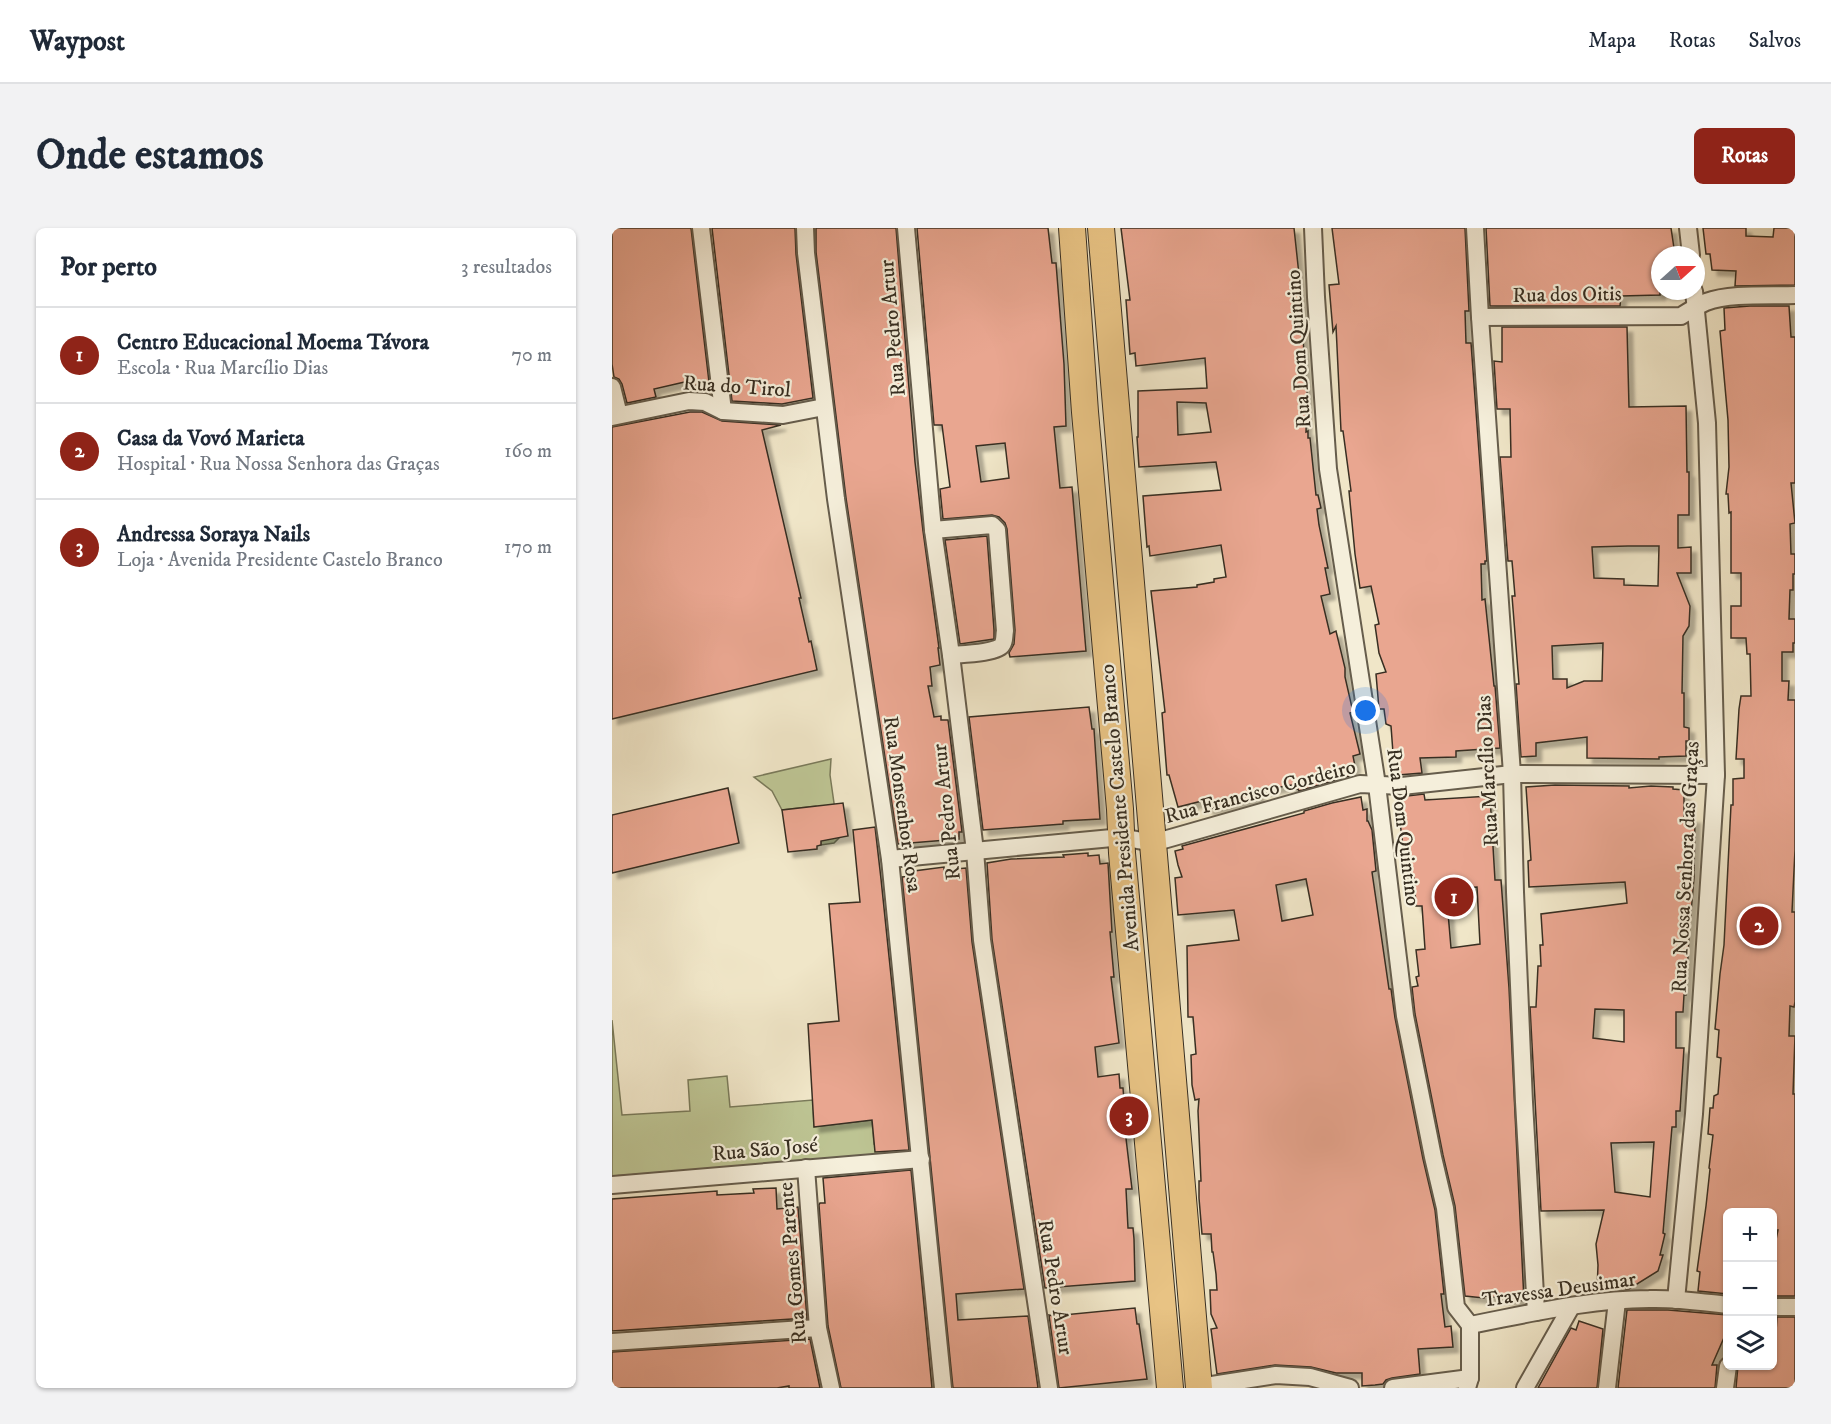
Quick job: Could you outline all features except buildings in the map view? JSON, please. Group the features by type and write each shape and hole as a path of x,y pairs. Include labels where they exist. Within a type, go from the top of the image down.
{"main road":[{"name":"Avenida Presidente Castelo Branco","path":"1072,228 1085,412 1120,809 1120,837 1170,1388"},
{"name":"Avenida Presidente Castelo Branco","path":"1101,228 1199,1387"},
{"path":"1161,1303 1191,1299"}],"street":[{"path":"701,228 723,411"},
{"name":"Rua Monsenhor Rosa","path":"805,228 824,407 890,859 942,1388"},
{"name":"Rua Pedro Artur","path":"906,228 933,531 975,850 982,940 1049,1388"},
{"name":"Rua Dom Quintino","path":"1313,228 1328,469 1377,785 1405,1016 1445,1208 1456,1307 1470,1325"},
{"name":"Rua Marcílio Dias","path":"1475,228 1512,774 1524,1102 1536,1312"},
{"path":"1688,228 1689,246"},
{"name":"Rua dos Oitis","path":"1697,300 1703,303 1736,297 1795,295"},
{"name":"Rua dos Oitis","path":"1480,317 1681,316 1694,300"},
{"name":"Rua Nossa Senhora das Graças","path":"1676,1300 1694,1114 1716,775 1707,423 1695,300"},
{"path":"612,387 616,416"},
{"name":"Rua do Tirol","path":"616,416 688,401 705,402 723,411 783,415 824,407"},
{"path":"1085,412 1116,409"},
{"path":"933,531 992,525 997,530 1004,643 994,650 951,655"},
{"name":"Rua Francisco Cordeiro","path":"890,859 1120,837 1153,843 1360,784 1402,786 1512,774 1716,775"},
{"name":"Rua São José","path":"612,1185 921,1159"},
{"name":"Rua Gomes Parente","path":"806,1168 818,1328 831,1388"},
{"name":"Travessa Deusimar","path":"1470,1325 1536,1312 1617,1301 1646,1299 1723,1305"},
{"path":"1607,1388 1617,1301"},
{"path":"1525,1388 1571,1307"},
{"path":"1777,1307 1795,1307"},
{"path":"1393,1388 1468,1383 1470,1325"},
{"path":"612,1342 818,1328"},
{"path":"1725,1388 1727,1370"},
{"path":"1199,1387 1276,1375 1310,1377 1350,1388"}],"green space":[{"path":"831,759 830,775 839,838 834,843 821,845 816,806 782,810 772,791 754,777"},
{"path":"612,1020 622,1115 690,1111 688,1080 727,1076 730,1107 813,1100 814,1127 872,1120 874,1144 903,1142 903,1154 894,1158 612,1176"}],"place":[{"name":"Centro Educacional Moema Távora","path":"1454,897"},
{"name":"Casa da Vovó Marieta","path":"1759,926"},
{"name":"Andressa Soraya Nails","path":"1129,1116"}]}
